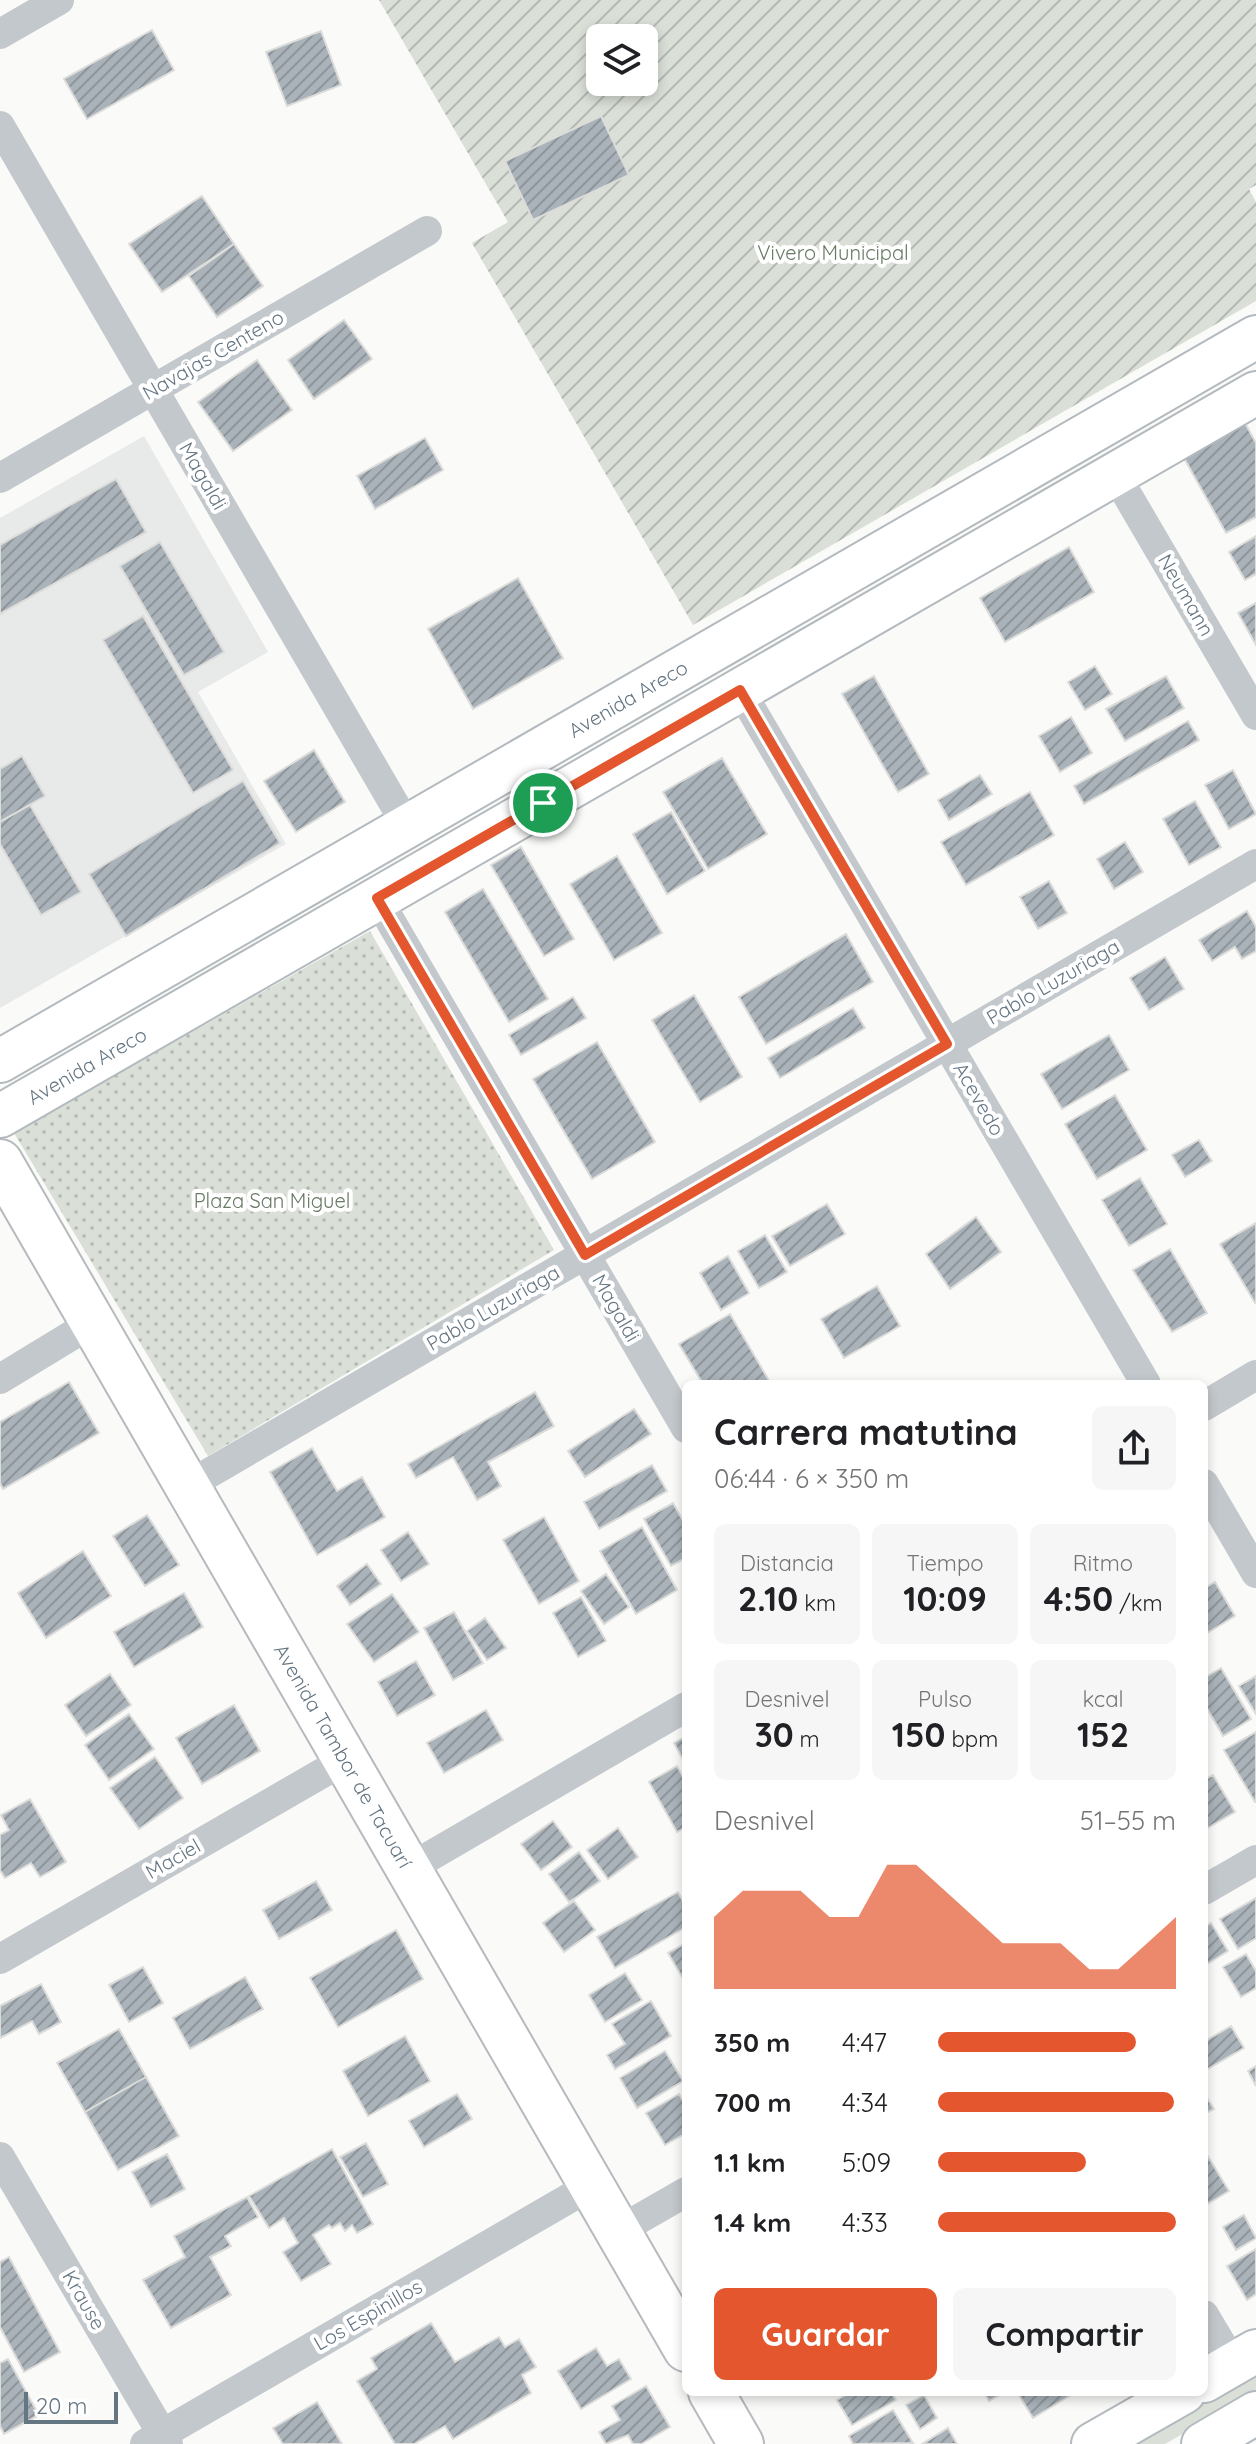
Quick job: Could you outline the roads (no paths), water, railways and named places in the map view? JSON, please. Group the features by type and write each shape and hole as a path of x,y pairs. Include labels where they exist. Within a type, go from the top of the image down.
{"main road":[{"name":"Avenida Areco","path":"0,1061 1256,337"},
{"name":"Avenida Areco","path":"0,1116 1256,393"},
{"name":"Avenida Tambor de Tacuarí","path":"0,1162 682,2342"},
{"path":"713,2396 741,2444"},
{"path":"1093,2444 1177,2396"},
{"path":"1203,2444 1256,2413"}],"street":[{"path":"0,34 59,0"},
{"name":"Magaldi","path":"0,126 407,826"},
{"name":"Navajas Centeno","path":"0,478 427,231"},
{"name":"Neumann","path":"1115,474 1256,715"},
{"name":"Acevedo","path":"740,690 1144,1380"},
{"name":"Pablo Luzuriaga","path":"187,1486 1256,864"},
{"name":"Magaldi","path":"377,898 682,1421"},
{"path":"0,1379 92,1323"},
{"path":"1208,1404 1256,1375"},
{"path":"1208,1491 1256,1573"},
{"path":"408,1869 682,1709"},
{"name":"Maciel","path":"0,1959 345,1760"},
{"path":"1208,1888 1256,1860"},
{"name":"Krause","path":"0,2157 158,2441"},
{"name":"Los Espinillos","path":"158,2441 592,2185"},
{"path":"618,2231 682,2194"},
{"path":"1208,2322 1231,2365"}],"park label":[{"name":"Vivero Municipal","path":"833,253"},
{"name":"Plaza San Miguel","path":"272,1201"}]}
